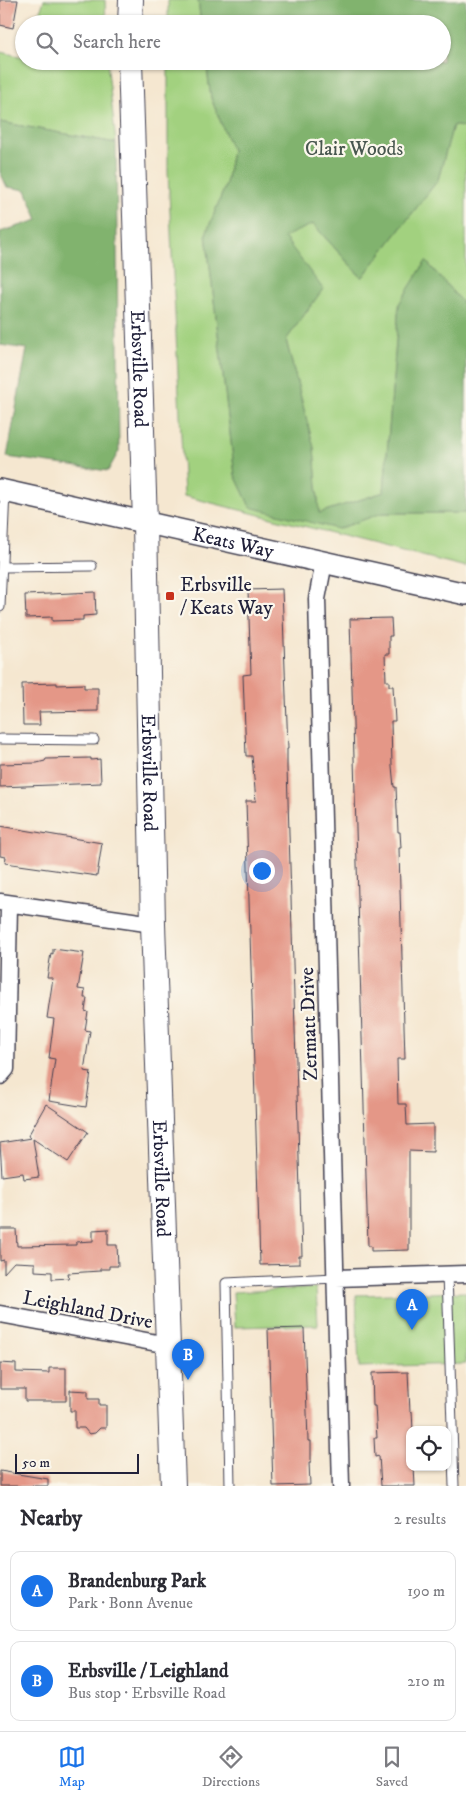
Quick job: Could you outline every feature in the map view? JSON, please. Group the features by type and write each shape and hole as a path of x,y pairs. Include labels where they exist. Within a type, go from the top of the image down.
{"main road":[{"path":"130,15 131,0"},
{"name":"Erbsville Road","path":"130,70 145,523 153,924 173,1486"}],"street":[{"name":"Keats Way","path":"2,491 466,594"},
{"name":"Zermatt Drive","path":"324,562 318,599 341,1486"},
{"path":"0,1076 6,1069 4,903 153,924"},
{"path":"336,1278 466,1274"},
{"name":"Leighland Drive","path":"0,1314 168,1345"}],"lane":[{"path":"0,607 3,567 2,491"},
{"path":"3,567 92,566"},
{"path":"0,739 94,740"},
{"path":"447,1274 454,1486"},
{"path":"230,1486 226,1283 336,1278"}],"green space":[{"path":"44,0 105,0 106,15 39,15"},
{"path":"168,0 198,0 200,15 168,15"},
{"name":"Clair Woods","path":"198,0 466,0 466,128 453,125 438,180 362,278 313,224 284,237 323,289 286,340 314,448 319,513 384,492 399,304 426,261 466,307 466,513 382,513 338,529 250,507 235,475 206,234 226,184 232,150 211,98 207,70 451,70 451,15 200,15"},
{"path":"0,52 15,55 15,70 108,70 116,143 0,122"},
{"path":"168,70 207,70 211,98 232,150 226,184 206,234 235,475 250,506 338,529 381,513 466,513 466,567 184,496 168,172"},
{"path":"0,122 116,143 119,451 108,471 7,457 27,349 0,345 0,232 38,220 26,190 7,187 0,172"},
{"path":"453,125 466,128 466,307 426,262 399,304 384,492 319,513 314,448 286,340 322,289 283,237 313,224 362,278 438,180"},
{"path":"316,1288 318,1325 235,1327 233,1292"},
{"path":"466,1292 466,1364 359,1367 356,1295"}],"building":[{"path":"0,0 18,0 13,28 0,25"},
{"path":"282,589 302,1256 299,1256 299,1264 260,1265 246,801 256,801 252,756 246,756 243,675 251,674 248,590"},
{"path":"95,592 96,615 83,616 83,620 52,621 52,617 26,618 25,595"},
{"path":"391,618 392,636 389,636 389,654 385,654 386,681 389,681 389,686 393,686 395,721 391,721 392,766 394,787 396,787 398,832 400,832 401,848 399,848 405,1059 397,1059 398,1104 406,1104 407,1125 433,1124 433,1152 409,1151 409,1250 371,1251 371,1246 368,1246 350,619"},
{"path":"57,683 57,685 84,684 84,688 98,688 98,711 39,712 40,725 23,725 22,684"},
{"path":"91,758 91,760 100,759 101,783 0,787 0,764 37,763 46,759"},
{"path":"0,826 102,843 97,876 5,863 6,857 0,856"},
{"path":"53,949 84,953 78,989 85,990 84,998 87,998 85,1011 88,1012 85,1030 90,1031 84,1071 91,1072 86,1107 49,1101 55,1059 49,1058 54,1019 47,1018 53,978 47,978"},
{"path":"46,1104 88,1132 68,1162 33,1139 39,1177 24,1179 23,1173 2,1176 0,1143 31,1138 28,1136"},
{"path":"0,1229 16,1229 17,1246 76,1245 76,1242 93,1241 93,1230 108,1229 108,1245 117,1245 118,1266 109,1266 109,1269 100,1269 100,1271 68,1273 69,1278 52,1279 52,1272 35,1271 35,1263 14,1262 4,1273 4,1260 0,1261"},
{"path":"304,1328 308,1441 311,1441 311,1462 309,1462 310,1485 273,1486 268,1329"},
{"path":"0,1363 16,1364 16,1372 49,1373 49,1368 66,1368 66,1401 25,1401 25,1389 0,1389"},
{"path":"408,1372 410,1412 412,1411 413,1426 406,1426 406,1471 414,1471 415,1486 381,1486 379,1456 375,1457 374,1438 377,1438 375,1406 373,1406 372,1373"},
{"path":"70,1390 88,1391 88,1399 99,1399 99,1405 106,1405 106,1428 100,1428 95,1433 89,1434 84,1428 75,1428 75,1411 70,1411"},
{"path":"0,1471 48,1479 48,1486 0,1486"}],"place":[{"name":"Erbsville / Keats Way","path":"170,596"},
{"name":"Brandenburg Park","path":"412,1330"},
{"name":"Erbsville / Leighland","path":"188,1380"}]}
